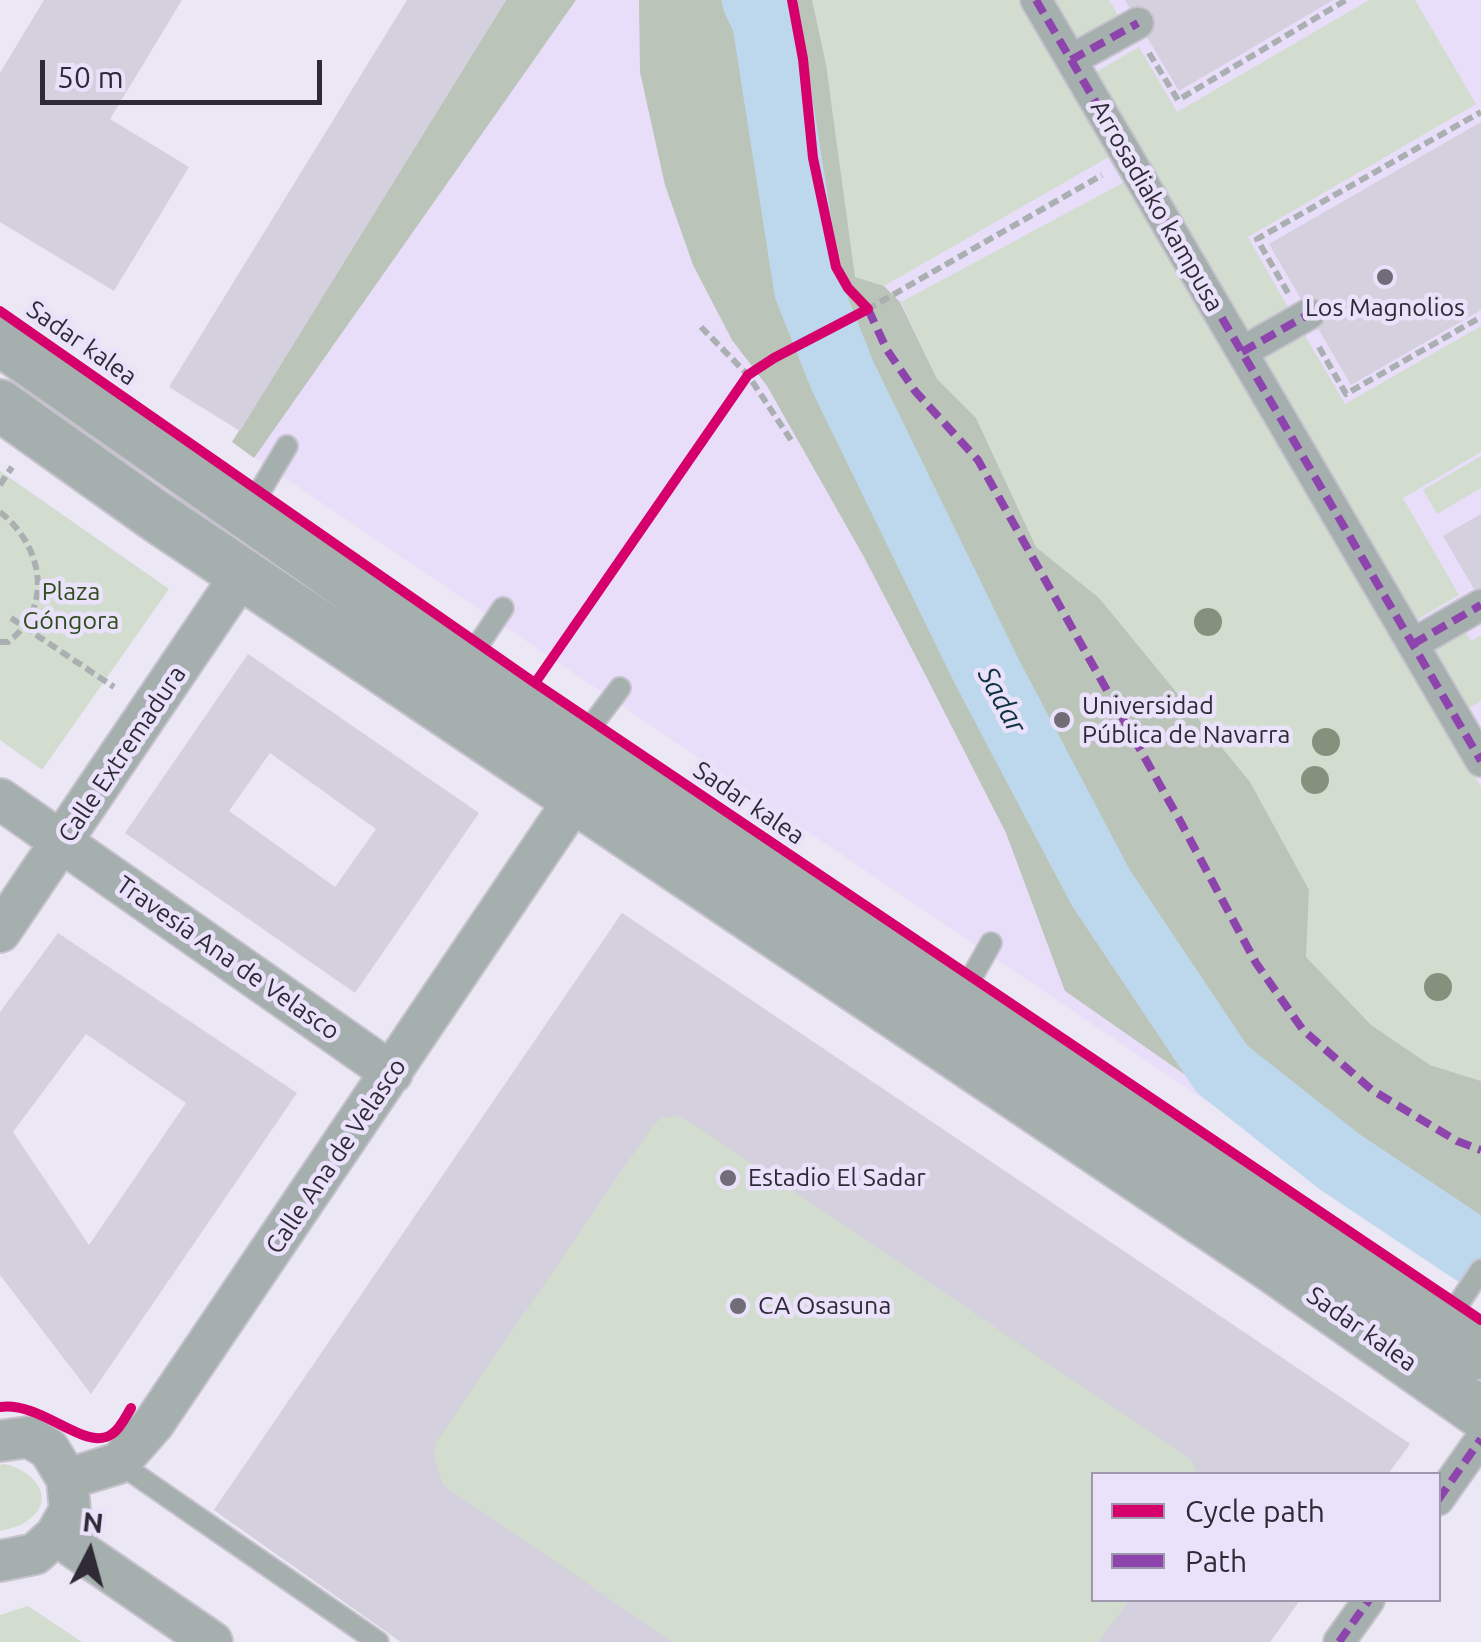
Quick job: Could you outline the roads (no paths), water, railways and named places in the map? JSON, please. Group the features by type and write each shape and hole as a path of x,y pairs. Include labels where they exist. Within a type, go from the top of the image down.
{"street":[{"name":"Arrosadiako kampusa","path":"1036,0 1481,760"},
{"path":"1071,60 1136,24"},
{"path":"1242,352 1306,316"},
{"name":"Sadar kalea","path":"0,340 464,666 1462,1341"},
{"name":"Sadar kalea","path":"0,405 575,800 1273,1267 1481,1413"},
{"name":"Calle Extremadura","path":"0,932 242,574"},
{"path":"1413,644 1481,605"},
{"path":"0,799 62,843"},
{"name":"Calle Ana de Velasco","path":"120,1463 154,1423 575,800"},
{"name":"Travesía Ana de Velasco","path":"62,843 392,1074"},
{"path":"0,1441 30,1438 49,1449 67,1479 70,1510 56,1535 35,1554 0,1561"},
{"path":"1441,1496 1481,1439"},
{"path":"67,1479 120,1463"},
{"path":"56,1535 212,1642"},
{"path":"1339,1642 1368,1602"}],"lane":[{"path":"247,512 287,446"},
{"path":"464,666 503,608"},
{"path":"578,742 620,688"},
{"path":"959,1000 991,942"},
{"path":"1462,1341 1478,1274"},
{"path":"120,1463 378,1642"}],"waterway":[{"name":"Sadar","path":"756,0 766,21 808,289 843,377 987,672 1101,888 1222,1069 1340,1162 1481,1256"}],"place":[{"name":"Los Magnolios","path":"1385,277"},
{"name":"Universidad Pública de Navarra","path":"1062,720"},
{"name":"Estadio El Sadar","path":"728,1178"},
{"name":"CA Osasuna","path":"738,1306"}],"park label":[{"name":"Plaza Góngora","path":"71,606"}]}
